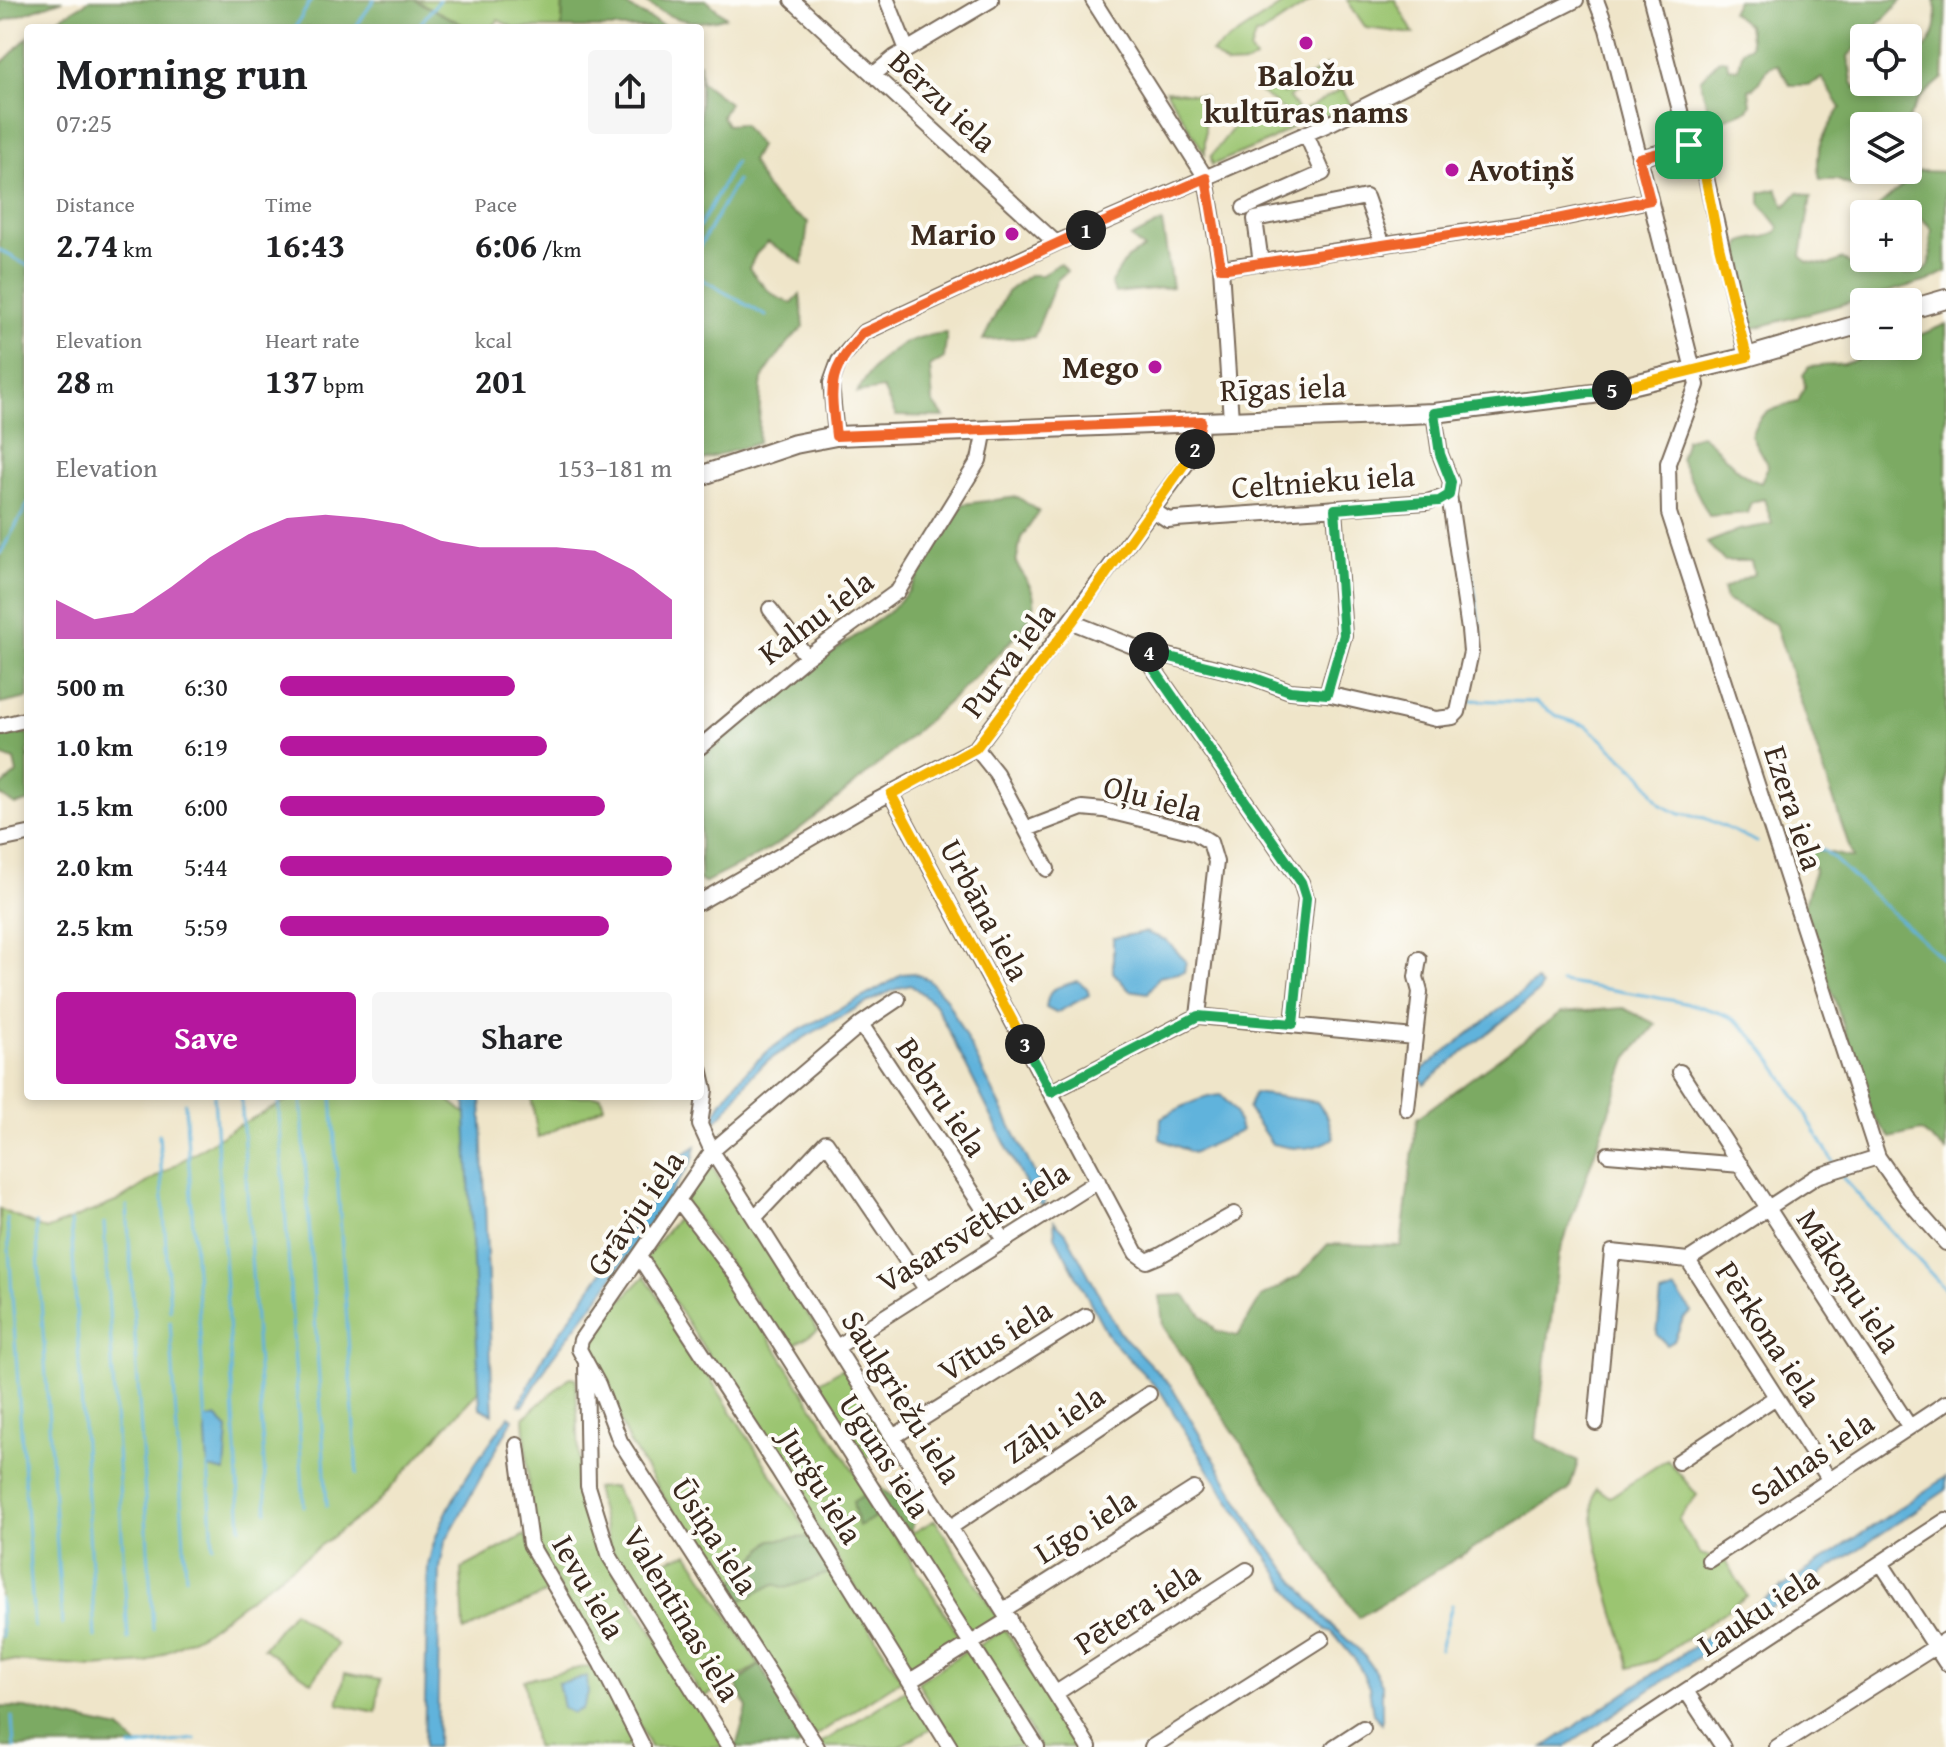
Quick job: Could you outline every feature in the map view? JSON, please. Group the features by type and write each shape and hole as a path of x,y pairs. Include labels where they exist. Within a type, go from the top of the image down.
{"main road":[{"path":"1922,306 1946,299"},
{"name":"Rīgas iela","path":"704,475 795,444 836,436 1434,413 1581,396 1747,357 1850,327"}],"street":[{"name":"Bērzu iela","path":"792,0 1056,243"},
{"path":"887,0 907,50"},
{"path":"873,75 907,50 991,0"},
{"path":"1093,0 1206,178 1221,268 1231,420"},
{"path":"836,436 831,383 839,361 863,333 1056,243 1306,134 1576,0"},
{"name":"Ezera iela","path":"1596,0 1607,29 1697,385 1668,463 1669,513 1878,1157 1908,1200 1946,1243"},
{"path":"1651,0 1689,145 1702,160 1719,246 1747,357"},
{"path":"1244,208 1323,173 1306,134"},
{"path":"1639,158 1689,145"},
{"path":"1261,263 1255,219 1366,197 1383,245"},
{"path":"1221,268 1557,219 1650,200"},
{"path":"1072,622 1140,649 1252,677 1290,691 1327,694 1436,719 1453,717 1463,692 1471,652 1449,495 1451,482 1440,454 1434,413"},
{"name":"Purva iela","path":"704,900 976,748 1072,622 1195,449 1201,421"},
{"name":"Kalnu iela","path":"704,744 807,657 898,591 979,460 985,429"},
{"name":"Celtnieku iela","path":"1153,510 1168,520 1439,501 1449,495"},
{"path":"1327,694 1344,635 1335,509"},
{"path":"770,609 807,657"},
{"path":"1140,649 1301,882 1306,898 1293,1024"},
{"path":"0,726 24,720"},
{"path":"976,748 996,773 1047,869"},
{"name":"Urbāna iela","path":"891,794 1136,1253 1147,1261 1234,1214"},
{"name":"Oļu iela","path":"1027,829 1069,812 1094,808 1194,832 1210,842 1215,852 1198,1016"},
{"path":"0,840 24,835"},
{"path":"1407,1109 1420,992 1416,977 1419,959"},
{"name":"Grāvju iela","path":"579,1349 581,1340 712,1151 861,1024 898,999"},
{"path":"1051,1092 1198,1016 1414,1037"},
{"name":"Bebru iela","path":"861,1024 1004,1240"},
{"name":"Mākoņu iela","path":"1680,1072 1909,1426"},
{"name":"Saulgriežu iela","path":"704,1100 700,1125 712,1151 1008,1614 1089,1747"},
{"path":"755,1217 826,1142 926,1289"},
{"path":"1608,1154 1741,1165"},
{"path":"1596,1423 1612,1252 1688,1260 1817,1176 1878,1157"},
{"name":"Vasarsvētku iela","path":"837,1347 1098,1181"},
{"name":"Uguns iela","path":"679,1201 736,1275 1037,1747"},
{"name":"Jurģu iela","path":"640,1258 950,1747"},
{"name":"Pērkona iela","path":"1688,1260 1829,1479"},
{"name":"Vītus iela","path":"893,1437 1086,1316"},
{"name":"Ūsiņa iela","path":"579,1349 620,1441 817,1747"},
{"name":"Valentīnas iela","path":"586,1363 588,1486 610,1557 729,1747"},
{"name":"Zāļu iela","path":"951,1527 1149,1394"},
{"path":"1678,1462 1776,1397"},
{"name":"Salnas iela","path":"1709,1560 1946,1403"},
{"name":"Ievu iela","path":"517,1445 530,1544 601,1664 643,1747"},
{"name":"Līgo iela","path":"910,1681 971,1644 1008,1614 1194,1489"},
{"name":"Lauku iela","path":"1600,1747 1946,1520"},
{"path":"1881,1563 1941,1643 1946,1663"},
{"name":"Pētera iela","path":"1056,1693 1247,1570"},
{"path":"1152,1747 1322,1639"},
{"path":"1777,1747 1941,1643"},
{"path":"1686,1691 1723,1747"},
{"path":"1334,1747 1363,1728"}],"green space":[{"path":"0,0 63,0 0,22"},
{"path":"90,0 415,0 461,24 50,24"},
{"path":"415,0 563,0 562,24 506,24 498,20 495,24 461,24"},
{"path":"563,0 616,0 660,24 562,24"},
{"path":"642,0 706,0 726,17 703,22 682,20"},
{"path":"1289,0 1313,0 1255,35 1250,51 1255,59 1247,64 1227,65 1211,52"},
{"path":"1347,0 1395,0 1414,34 1366,28"},
{"path":"1737,0 1902,0 1879,24 1850,24 1850,96 1922,96 1922,51 1935,29 1935,0 1946,0 1943,78 1919,99 1912,112 1850,112 1852,184 1849,185 1837,180 1820,180 1819,151 1841,108 1822,78 1809,85 1790,85 1778,65 1772,66 1749,90 1751,104 1748,110 1720,120 1708,110 1700,80 1719,60 1727,60 1728,68 1738,69 1743,50 1751,46 1748,25 1731,12"},
{"path":"24,41 24,699 0,704 0,65"},
{"path":"1327,65 1330,71 1289,97 1299,113 1342,89 1351,104 1326,116 1299,122 1259,91 1271,83 1284,94"},
{"path":"704,84 729,103 722,116 727,125 742,124 759,146 751,161 768,190 788,210 808,222 803,264 768,242 756,254 749,268 762,285 779,298 792,303 800,294 804,327 781,352 762,380 758,443 704,460"},
{"path":"1166,90 1205,96 1205,154"},
{"path":"1245,113 1287,118 1296,124 1269,141 1212,165 1211,156"},
{"path":"1922,171 1946,172 1946,272 1902,288 1850,288 1850,302 1747,330 1731,261 1739,254 1741,243 1777,232 1779,227 1760,203 1760,193 1777,189 1785,207 1798,192 1811,197 1801,256 1807,262 1829,265 1842,259 1850,264 1850,272 1922,272 1929,266 1932,230 1922,220 1922,200 1886,200 1904,184 1922,184"},
{"path":"1162,222 1172,287 1115,293 1111,283 1127,258 1144,249 1131,238"},
{"path":"1060,263 1067,271 1057,280 1034,337 983,340 1007,292 1029,275 1042,275"},
{"path":"1946,324 1946,1151 1921,1131 1890,1138 1873,1116 1804,907 1815,869 1796,845 1853,858 1775,624 1726,600 1723,589 1754,574 1751,561 1724,561 1707,543 1739,530 1772,524 1764,499 1751,502 1747,513 1709,516 1680,459 1686,439 1701,435 1744,475 1761,483 1768,466 1751,436 1754,427 1768,412 1798,402 1805,386 1803,375 1809,367 1855,360 1922,360 1922,334"},
{"path":"947,333 944,358 930,367 933,402 944,417 896,416 883,389 857,393 874,368 893,350 917,338"},
{"path":"1018,497 1039,512 1021,538 1016,563 1034,602 1034,608 1023,626 923,725 811,820 759,855 704,883 704,755 786,686 890,611 909,591 963,504"},
{"path":"24,734 24,803 15,805 0,795 0,788 17,773 14,760 0,755 0,737"},
{"path":"1623,1008 1656,1024 1628,1057 1559,1255 1536,1439 1578,1462 1569,1490 1358,1618 1163,1326 1160,1296 1184,1295 1216,1331 1238,1336 1261,1297 1299,1276 1328,1244 1401,1246 1417,1118 1561,1013"},
{"path":"288,1100 449,1100 466,1114 480,1389 376,1504 203,1633 146,1663 94,1667 0,1660 0,1209 46,1230 118,1201 235,1127"},
{"path":"532,1100 602,1100 604,1106 538,1138"},
{"path":"711,1165 818,1330 789,1348 684,1200"},
{"path":"683,1211 718,1258 963,1642 910,1673 646,1257"},
{"path":"645,1276 902,1679 815,1736 629,1442 586,1343"},
{"path":"843,1368 890,1444 859,1462 813,1386"},
{"path":"570,1377 576,1378 580,1486 600,1548 724,1747 650,1747 625,1696 577,1621 532,1539 524,1417"},
{"path":"1667,1459 1697,1495 1678,1519 1700,1554 1726,1561 1747,1596 1656,1660 1630,1668 1598,1550 1593,1504 1596,1488 1610,1497"},
{"path":"878,1486 916,1515 911,1532 885,1513 858,1526 853,1502"},
{"path":"614,1487 659,1563 688,1553 759,1665 703,1698 609,1545 595,1488"},
{"path":"935,1520 1000,1621 972,1637 907,1536"},
{"path":"525,1535 551,1591 464,1631 461,1569"},
{"path":"809,1537 832,1572 786,1588 774,1584 741,1601 728,1588 771,1540"},
{"path":"293,1611 337,1645 312,1682 263,1648"},
{"path":"1005,1629 1078,1747 1040,1747 979,1645"},
{"path":"970,1648 1029,1747 954,1747 918,1682"},
{"path":"760,1665 807,1741 797,1747 736,1747 747,1708 736,1683"},
{"path":"588,1666 608,1684 634,1747 535,1747 524,1680"},
{"path":"345,1673 380,1680 376,1712 338,1704"},
{"path":"907,1689 931,1728 898,1747 821,1747 820,1744"},
{"path":"0,1707 25,1708 120,1729 138,1746 0,1747"}],"water":[{"path":"1145,932 1166,940 1186,961 1184,972 1159,977 1148,993 1129,990 1113,972 1113,938"},
{"path":"913,973 928,979 946,998 1043,1190 1045,1207 1032,1197 935,1004 911,985 857,1008 768,1061 751,1076 726,1111 713,1123 717,1110 730,1091 767,1052 810,1024 902,974"},
{"path":"1078,981 1087,988 1089,995 1056,1013 1046,1008 1052,991"},
{"path":"1536,981 1541,986 1539,992 1424,1084 1417,1074"},
{"path":"1254,1093 1317,1102 1328,1118 1334,1138 1304,1148 1272,1144 1248,1109"},
{"path":"1221,1095 1235,1112 1241,1131 1193,1153 1160,1139 1161,1118 1198,1100"},
{"path":"465,1100 481,1100 493,1414 480,1408"},
{"path":"696,1146 693,1160 607,1286 551,1359 523,1406 519,1405 544,1355 684,1154"},
{"path":"1054,1221 1066,1233 1120,1333 1171,1386 1259,1535 1328,1622 1366,1657 1382,1684 1382,1723 1373,1714 1369,1687 1357,1662 1332,1632 1326,1630 1297,1601 1210,1472 1161,1392 1110,1339 1055,1236"},
{"path":"1675,1290 1692,1312 1683,1319 1674,1341 1667,1345 1657,1335 1661,1295"},
{"path":"509,1416 513,1419 445,1542 440,1568 437,1747 424,1747 428,1566 433,1546 449,1506"},
{"path":"216,1417 228,1429 225,1472 208,1468 205,1420"},
{"path":"1946,1477 1946,1490 1565,1747 1544,1747"},
{"path":"587,1677 588,1693 582,1709 572,1713 563,1708 558,1683"}],"waterway":[{"path":"297,24 311,0"},
{"path":"358,24 374,0"},
{"path":"420,24 439,0"},
{"path":"704,219 735,162"},
{"path":"704,239 737,180"},
{"path":"0,250 24,264"},
{"path":"704,280 766,316"},
{"path":"0,554 24,511"},
{"path":"1465,529 1482,640 1467,700 1535,702 1559,717 1587,726 1642,775 1661,805 1680,814 1705,818 1757,842"},
{"path":"1788,840 1824,850 1946,962"},
{"path":"1561,982 1679,1002 1723,1014 1736,1021 1777,1068 1834,1163"},
{"path":"214,1100 241,1528"},
{"path":"241,1100 267,1512"},
{"path":"278,1100 304,1507"},
{"path":"301,1100 327,1506"},
{"path":"332,1100 357,1474"},
{"path":"185,1103 206,1426"},
{"path":"159,1134 170,1310"},
{"path":"1842,1177 1946,1290"},
{"path":"127,1206 153,1629"},
{"path":"7,1218 34,1627"},
{"path":"71,1221 95,1637"},
{"path":"36,1223 62,1624"},
{"path":"104,1223 128,1639"},
{"path":"170,1321 186,1577"},
{"path":"208,1466 213,1546"},
{"path":"0,1599 2,1637"},
{"path":"1440,1649 1452,1605"},
{"path":"12,1717 14,1747"},
{"path":"131,1747 195,1739"}],"place":[{"name":"Baložu kultūras nams","path":"1306,43"},
{"name":"Avotiņš","path":"1452,170"},
{"name":"Mario","path":"1012,234"},
{"name":"Mego","path":"1155,367"}],"route":[{"path":"1689,145 1702,160 1716,218 1719,246 1747,357 1593,394 1434,413 1440,454 1451,482 1451,490 1445,499 1335,509 1344,635 1335,677 1327,694 1290,691 1252,677 1182,662 1140,649 1301,882 1306,898 1293,1024 1198,1016 1051,1092 891,794 956,762 976,748 989,733 1187,463 1200,436 1201,421 836,436 831,383 839,361 863,333 1039,254 1056,243 1206,178 1221,268 1227,268 1557,219 1650,200 1639,158 1689,145"}]}
